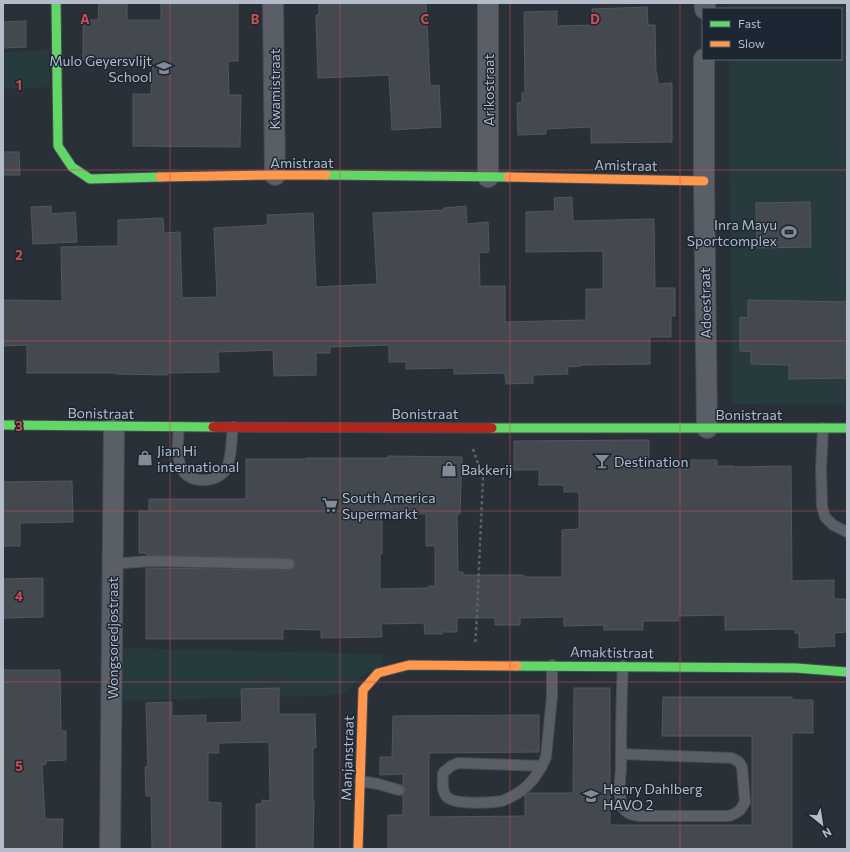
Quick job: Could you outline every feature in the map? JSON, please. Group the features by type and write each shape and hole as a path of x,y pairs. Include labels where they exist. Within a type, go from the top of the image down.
{"street":[{"name":"Amistraat","path":"56,3 58,146 72,166 90,179 275,175 704,181"},
{"name":"Kwamistraat","path":"274,3 275,175"},
{"name":"Arikostraat","path":"488,3 488,177"},
{"name":"Adoestraat","path":"704,60 707,428"},
{"name":"Bonistraat","path":"3,425 114,427 847,428"},
{"name":"Wongsoredjostraat","path":"110,849 114,427"},
{"name":"Amaktistraat","path":"378,673 409,665 796,668 847,672"},
{"name":"Manjanstraat","path":"358,849 363,690 378,673"}],"lane":[{"path":"179,427 178,460 183,473 189,477 208,480 221,475 227,468 230,459 233,427"},
{"path":"822,428 822,506 825,517 834,525 847,532"},
{"path":"112,564 150,561 289,564"},
{"path":"542,766 458,764 451,766 443,773 442,786 448,797 455,801 483,803 503,800 519,792 528,784 542,766 546,757 552,696 552,666"},
{"path":"621,754 732,758 739,762 742,767 745,802 736,814 729,816 639,816 628,813 623,808 620,799 621,698 623,666"},
{"path":"360,781 399,790"}],"path":[{"path":"466,428 483,478 476,634 471,665"}],"green space":[{"name":"Inra Mayu Sportcomplex","path":"729,3 847,3 847,405 732,404 729,60 842,60 842,8 729,8"},
{"path":"49,50 50,87 3,89 3,52"},
{"path":"123,648 383,654 383,669 366,673 341,695 123,701"}],"building":[{"path":"99,3 127,3 127,20 161,20 161,3 238,3 238,61 228,61 229,95 241,95 240,147 133,146 133,94 151,94 153,60 83,60 83,20 98,20"},
{"path":"319,3 426,3 430,86 439,85 441,127 392,130 389,75 318,78 316,15 319,15"},
{"path":"647,7 648,25 655,25 656,73 658,84 672,83 672,142 591,143 591,127 546,129 546,134 518,135 517,103 522,102 522,93 525,93 524,12 557,11 557,26 593,25 592,9"},
{"path":"26,21 26,47 3,48 3,22"},
{"path":"3,152 19,152 20,175 3,175"},
{"path":"572,197 573,221 654,219 655,288 675,288 675,316 671,316 671,337 650,337 650,364 581,365 567,367 568,374 533,375 533,383 506,384 505,373 454,374 454,368 406,369 406,362 389,362 389,345 330,347 330,353 316,353 316,375 274,376 273,350 218,352 219,372 167,373 167,375 117,373 27,373 27,345 3,346 3,300 62,301 61,247 118,246 118,220 163,218 164,233 180,232 182,298 217,297 214,228 268,225 267,215 313,213 316,287 377,284 373,213 444,210 444,208 466,206 467,224 488,222 489,252 479,253 480,286 505,286 505,322 586,320 586,289 603,289 603,251 526,252 526,212 555,211 554,198"},
{"path":"810,202 811,247 757,248 756,203"},
{"path":"51,206 51,214 75,212 77,242 33,244 31,207"},
{"path":"748,300 847,302 847,378 789,379 789,365 751,364 751,352 740,351 740,317 748,318"},
{"path":"649,440 649,469 691,469 691,460 717,460 717,466 791,466 792,581 834,580 834,599 847,599 847,632 834,633 835,646 799,648 799,633 795,633 795,629 725,630 725,615 678,616 678,621 643,621 643,630 604,630 604,625 564,626 564,617 520,618 520,625 495,625 495,618 457,618 457,632 442,632 443,634 425,634 424,623 381,624 382,637 321,638 321,630 283,629 283,639 146,639 146,568 289,570 295,567 294,561 289,558 146,555 146,553 139,553 139,511 149,511 149,499 246,499 246,459 388,458 388,456 462,457 460,514 457,514 458,572 463,572 463,575 524,575 524,577 562,577 562,530 579,529 579,492 564,492 564,485 539,485 539,470 514,470 514,441","holes":["382,513 426,514 426,546 435,546 435,586 429,586 429,588 380,589"]},
{"path":"72,481 73,522 20,523 20,546 3,546 3,482"},
{"path":"43,578 43,617 3,618 3,579"},
{"path":"3,670 60,670 61,731 66,731 66,760 45,761 46,764 42,765 45,819 63,819 62,849 3,849"},
{"path":"279,688 279,714 315,714 316,748 313,748 313,849 256,849 256,804 262,804 262,800 270,801 269,742 218,743 219,753 208,753 208,802 221,803 221,849 152,849 151,796 146,796 145,767 148,767 146,703 172,702 172,716 206,715 206,723 242,722 241,689"},
{"path":"574,688 610,688 610,825 752,825 752,736 662,736 663,697 792,697 792,700 813,700 813,733 792,733 792,849 388,849 388,815 403,815 403,795 405,791 403,785 403,774 380,775 380,757 392,757 393,716 539,715 539,752 429,753 429,817 525,816 525,796 529,793 573,793"}],"traffic: fast":[{"path":"56,3 58,146 72,167 90,179 160,177"},
{"path":"326,175 508,177"},
{"path":"3,425 213,427"},
{"path":"492,428 847,428"},
{"path":"517,666 796,668 847,672"}],"traffic: slow":[{"path":"160,177 326,175"},
{"path":"508,177 704,181"},
{"path":"358,849 363,690 378,673 409,665 517,666"}],"traffic: jam":[{"path":"213,427 492,428"}],"place":[{"name":"Mulo Geyersvlijt School","path":"164,68"},
{"name":"Inra Mayu Sportcomplex","path":"789,232"},
{"name":"Jian Hi international","path":"145,458"},
{"name":"Destination","path":"602,461"},
{"name":"Bakkerij","path":"449,469"},
{"name":"South America Supermarkt","path":"330,505"},
{"name":"Henry Dahlberg HAVO 2","path":"591,796"}]}
